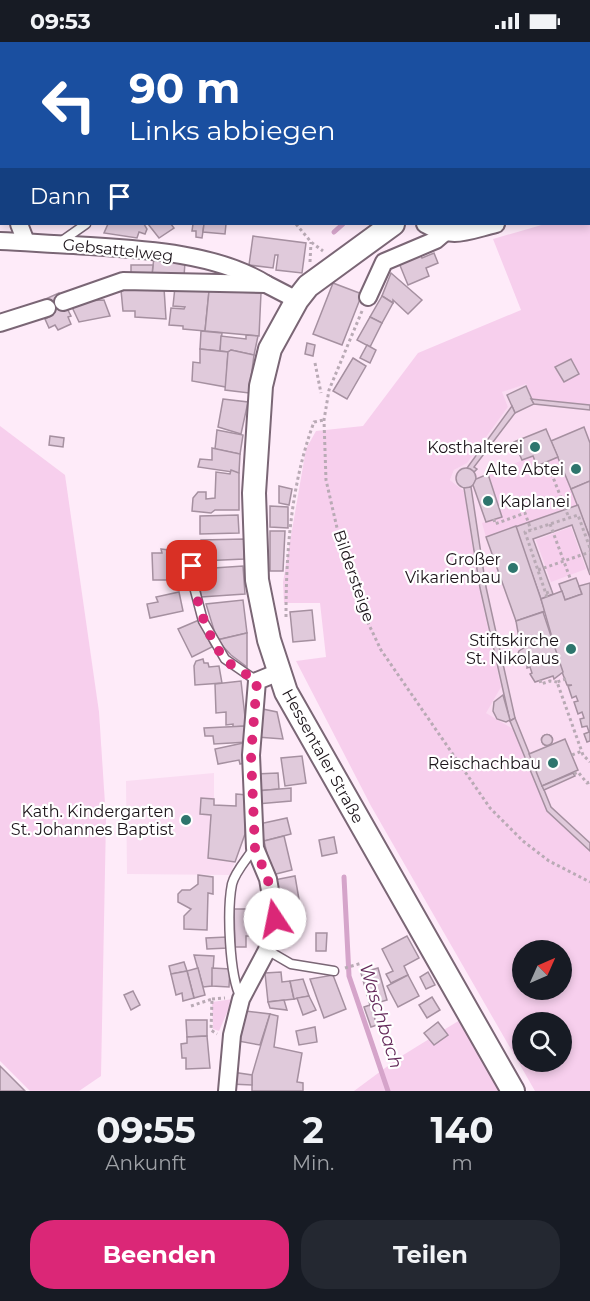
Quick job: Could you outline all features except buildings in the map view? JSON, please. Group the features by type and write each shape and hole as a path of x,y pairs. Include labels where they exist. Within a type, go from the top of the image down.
{"main road":[{"name":"Hessentaler Straße","path":"392,225 308,286 297,300 270,349 261,386 254,493 257,580 269,640 286,692 340,791 513,1091"}],"street":[{"path":"427,225 443,234 453,234 492,225"},
{"name":"Gebsattelweg","path":"0,242 22,231 57,244 137,249 211,262 248,273 297,300"},
{"path":"368,297 384,262 436,240 443,234"},
{"path":"0,323 123,281 266,284"},
{"path":"227,1091 231,1035 241,999 267,950 275,919 268,880 255,848 251,755 257,681 279,672"}],"lane":[{"path":"57,244 85,225"},
{"path":"191,553 192,579 203,621 225,659 257,681"},
{"path":"241,999 237,992 231,941 229,919 231,891 232,881 255,848"},
{"path":"267,950 291,964 334,971"}],"path":[{"path":"297,225 310,242 323,251 345,259"},
{"name":"Bildersteige","path":"368,297 329,390 324,420 326,480 343,554 361,608 381,650 490,807 523,841 549,861 590,882"},
{"path":"315,363 321,393"},
{"path":"286,628 285,575 289,531 304,450 314,422 324,420"},
{"path":"547,462 569,518"},
{"path":"494,519 495,524 525,513 531,530"},
{"path":"538,570 583,555 590,550 584,526 578,514 525,532 538,570 547,595 552,591"},
{"path":"550,524 570,578"},
{"path":"540,680 541,684 566,679"},
{"path":"557,682 582,751 590,762"},
{"path":"572,755 582,751"},
{"path":"574,774 578,772 587,783 590,782"},
{"path":"334,971 362,963"},
{"path":"191,1006 212,999 211,1030 219,1034"}],"shaded area":[{"path":"542,225 590,225 590,405 531,399 526,384 502,392 508,407 467,463 454,470 450,480 464,491 479,588 501,687 486,713 513,729 547,811 590,851 590,1091 535,1091 524,1072 572,1072 572,1012 512,1012 512,1051 371,806 296,661 326,657 320,603 284,603 283,582 306,449 316,431 363,426 418,353 521,310 493,239"},
{"path":"526,383 532,399 590,405 590,851 547,811 486,713 479,588 464,491 450,480 454,470 467,462 508,407 501,392"},
{"path":"0,426 65,475 99,712 106,819 101,1076 79,1091 30,1091 0,1061"},
{"path":"533,456 538,466 558,457 578,505 486,537 482,523 502,516 488,474"},
{"path":"571,527 586,569 551,582 536,540"},
{"name":"Kath. Kindergarten St. Johannes Baptist","path":"214,773 214,805 236,806 236,794 247,795 245,834 230,875 127,874 126,781"},
{"path":"233,999 219,1031 213,1029 212,1002"},
{"path":"460,1020 504,1091 354,1091 400,1057"}],"waterway":[{"name":"Waschbach","path":"334,232 342,225"},
{"name":"Waschbach","path":"344,877 349,976 388,1091"}],"place":[{"name":"Kosthalterei","path":"535,447"},
{"name":"Alte Abtei","path":"576,469"},
{"name":"Kaplanei","path":"488,501"},
{"name":"Großer Vikarienbau","path":"513,568"},
{"name":"Stiftskirche St. Nikolaus","path":"571,649"},
{"name":"Reischachbau","path":"553,763"},
{"name":"Kath. Kindergarten St. Johannes Baptist","path":"186,820"}],"route":[{"path":"192,566 192,579 203,621 225,659 257,681 251,755 255,848 268,880 275,919"}]}
